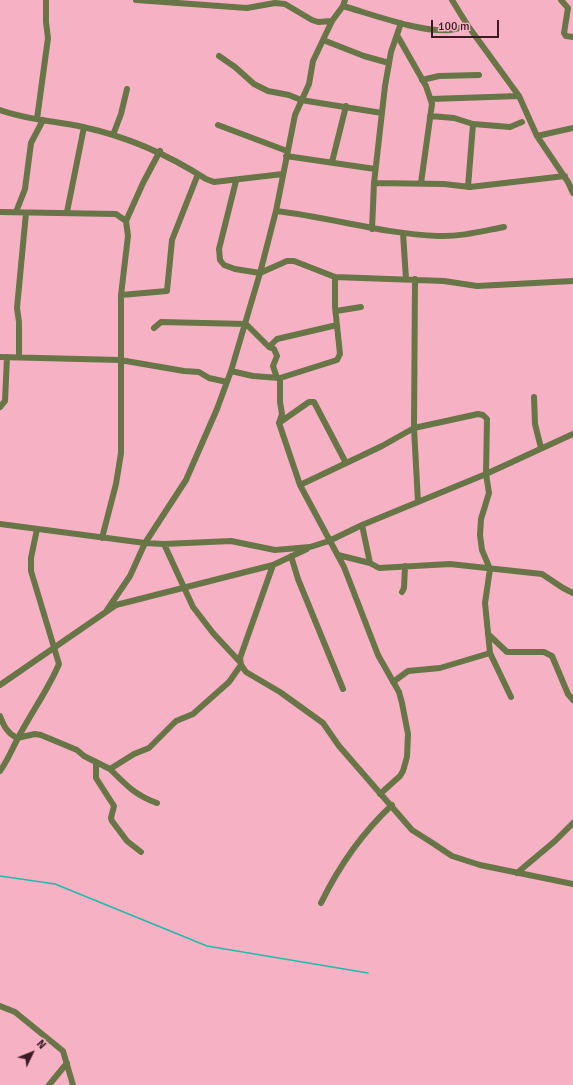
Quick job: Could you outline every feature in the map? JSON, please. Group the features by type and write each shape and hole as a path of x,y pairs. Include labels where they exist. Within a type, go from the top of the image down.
{"street":[{"path":"16,212 25,189 31,143 40,119 48,38 46,0"},
{"path":"136,0 247,8 275,2 285,4 318,22 332,21"},
{"path":"452,0 468,26 519,96 537,136 569,179 573,194"},
{"path":"563,1 568,8 564,33 573,37"},
{"path":"107,610 130,576 145,543 186,480 227,382 246,324 276,211 286,153 295,115 309,84 313,61 332,21 344,3 401,23 442,30 468,26"},
{"path":"372,229 374,170 389,62 401,23"},
{"path":"397,35 431,99 421,183"},
{"path":"323,40 364,56 389,62"},
{"path":"219,56 235,67 254,84 268,92 289,95 301,100 346,106 382,113"},
{"path":"422,80 439,76 479,76"},
{"path":"113,135 121,114 126,89"},
{"path":"431,99 519,96"},
{"path":"332,162 346,106"},
{"path":"0,110 14,115 84,127 113,135 160,151 214,182 236,181 283,174"},
{"path":"430,116 454,118 472,124 510,128 522,122"},
{"path":"468,187 472,124"},
{"path":"218,125 286,153 374,170"},
{"path":"67,212 84,127"},
{"path":"537,136 573,128"},
{"path":"102,538 116,484 121,453 120,295 128,236 126,221 142,183 160,151"},
{"path":"120,295 162,293 167,291 172,240 198,174"},
{"path":"374,183 421,183 468,187 569,179"},
{"path":"236,181 219,249 220,260 224,265 235,269 260,273 287,261 294,261 335,277 444,281 477,286 573,281"},
{"path":"276,211 302,214 372,229 440,236 504,227"},
{"path":"0,212 116,214 126,221"},
{"path":"19,357 19,322 17,308 26,213"},
{"path":"403,233 406,279"},
{"path":"231,371 253,376 278,378 337,360 340,354 336,311 335,277"},
{"path":"416,280 414,428 418,502"},
{"path":"336,311 361,307"},
{"path":"154,328 161,322 246,324 269,347 274,349 277,356 274,366 278,378 282,414 279,424 300,485 338,556 352,586 378,655 400,697 408,734 407,757 400,776 380,794"},
{"path":"269,347 277,339 337,325"},
{"path":"0,357 120,360 184,371 199,372 209,378 227,382"},
{"path":"0,407 5,401 7,357"},
{"path":"534,397 535,424 541,448"},
{"path":"279,424 309,402 314,402 346,463"},
{"path":"300,485 414,428 478,414 483,415 487,419 486,474 489,493 481,519 480,535 482,550 490,569 485,603 490,653 511,697"},
{"path":"0,685 116,605 185,586 273,565 310,547 329,541 362,525 486,474 573,434"},
{"path":"0,524 145,543 164,544 231,541 275,550 310,547"},
{"path":"362,525 370,563"},
{"path":"0,771 9,758 17,738 44,696 60,664 31,571 30,558 36,529"},
{"path":"164,544 197,612 213,633 251,676 280,692 323,723 339,746 380,794 392,805 412,830 452,856 517,873 573,884"},
{"path":"291,556 298,579 343,689"},
{"path":"338,556 370,563 379,568 450,564 542,574 563,588 573,592"},
{"path":"110,769 134,754 149,748 176,721 193,714 229,682 241,664 273,565"},
{"path":"402,592 404,588 405,566"},
{"path":"488,634 507,652 544,652 552,656 568,694 573,700"},
{"path":"393,682 408,671 440,668 490,653"},
{"path":"0,716 3,726 10,734 17,738 35,734 41,735 76,750 96,763 110,769 130,790 143,798 157,803"},
{"path":"96,763 96,778 114,806 111,818 112,821 127,841 140,852"},
{"path":"321,903 333,877 371,825 392,805"},
{"path":"517,873 555,841 573,823"},
{"path":"0,1006 15,1012 41,1034 60,1047 74,1085"},
{"path":"48,1085 67,1063"}],"waterway":[{"path":"0,876 55,884 207,946 368,973"}]}
